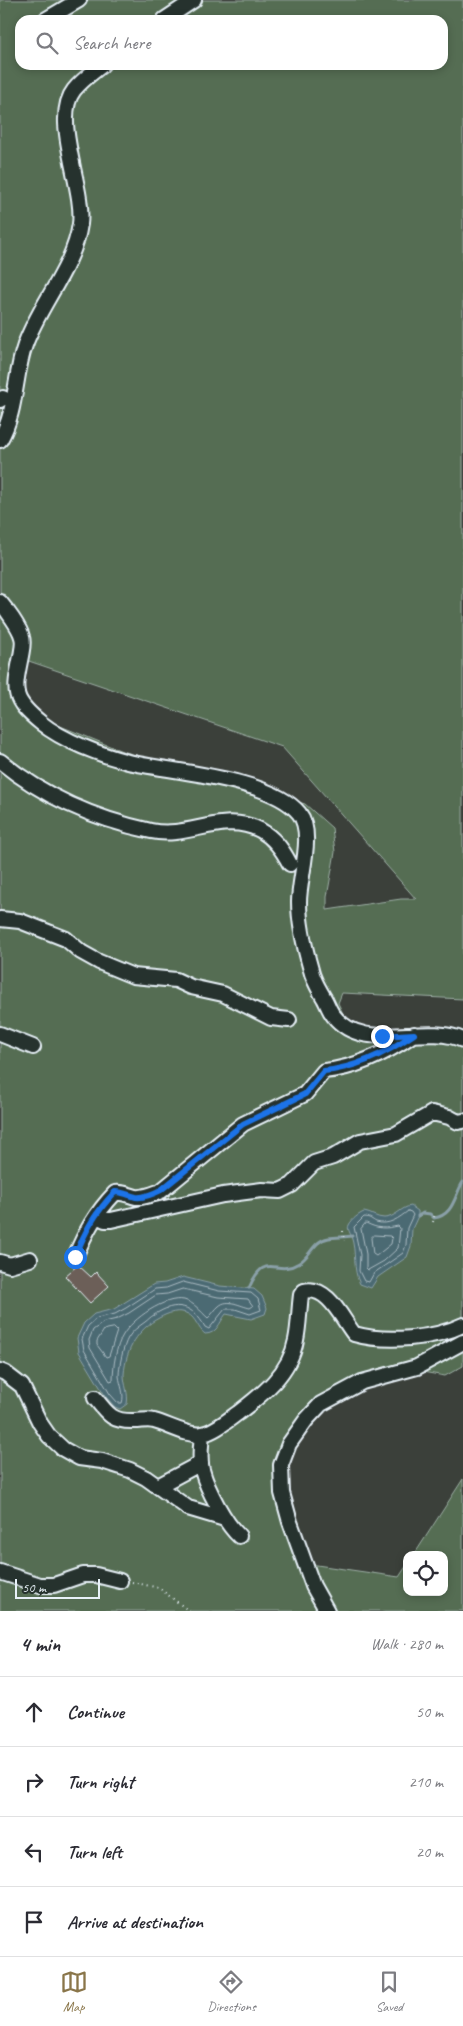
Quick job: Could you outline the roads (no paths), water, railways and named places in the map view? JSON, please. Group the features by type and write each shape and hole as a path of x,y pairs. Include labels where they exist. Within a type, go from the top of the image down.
{"street":[{"path":"54,15 79,0"},
{"path":"172,15 194,0"},
{"path":"0,440 10,416 24,347 34,322 61,277 80,224 80,200 66,127 67,105 72,91 95,70"},
{"path":"0,602 22,637 15,688 25,707 42,724 98,753 129,762 252,786 278,798 298,812 304,824 306,839 300,879 299,904 304,940 312,974 332,1015 344,1026 365,1035 445,1034 463,1040"},
{"path":"0,761 25,781 58,800 94,816 152,832 179,831 230,822 248,824 276,842 290,864"},
{"path":"0,919 20,921 66,940 99,962 133,976 176,980 191,987 223,994 271,1018 289,1020"},
{"path":"0,1034 33,1047"},
{"path":"75,1257 86,1229 97,1216 102,1206 115,1192 125,1192 137,1197 150,1195 161,1190 243,1124 305,1094 324,1071 338,1070 393,1049 414,1034"},
{"path":"97,1216 105,1220 111,1220 223,1195 262,1190 280,1191 292,1185 314,1162 333,1157 360,1141 396,1134 432,1114 449,1116 458,1122 463,1120"},
{"path":"0,1262 10,1265 30,1259"},
{"path":"96,1398 110,1417 119,1421 153,1421 193,1434 202,1434 214,1428 255,1400 273,1384 284,1369 296,1340 301,1295 304,1290 314,1290 321,1294 333,1305 354,1334 367,1338 391,1339 419,1336 454,1329 463,1324"},
{"path":"327,1611 313,1586 290,1522 282,1493 281,1465 290,1444 306,1420 322,1404 362,1382 417,1367 463,1342"},
{"path":"0,1371 22,1386 40,1423 49,1436 64,1449 79,1458 102,1461 130,1470 158,1486 188,1508 225,1519"},
{"path":"202,1434 202,1472 225,1519 239,1536"},
{"path":"158,1486 201,1462"},
{"path":"0,1572 40,1585 54,1585 83,1576 96,1575 120,1581"}],"water":[{"path":"411,1206 418,1211 418,1216 412,1229 411,1246 407,1257 378,1277 371,1288 360,1284 356,1272 353,1242 348,1226 356,1217 364,1212 388,1218"},
{"path":"183,1277 220,1286 254,1289 262,1296 267,1308 265,1314 251,1319 226,1314 215,1330 209,1334 205,1334 188,1314 177,1312 162,1316 139,1334 130,1348 124,1374 127,1404 120,1409 115,1407 106,1397 79,1352 77,1338 84,1323 94,1314 114,1309 154,1284 165,1283"}],"waterway":[{"path":"418,1216 423,1213 430,1214 434,1218 446,1213 453,1204 463,1182"},
{"path":"249,1288 255,1276 266,1267 291,1267 302,1261 322,1240 352,1236"}]}
